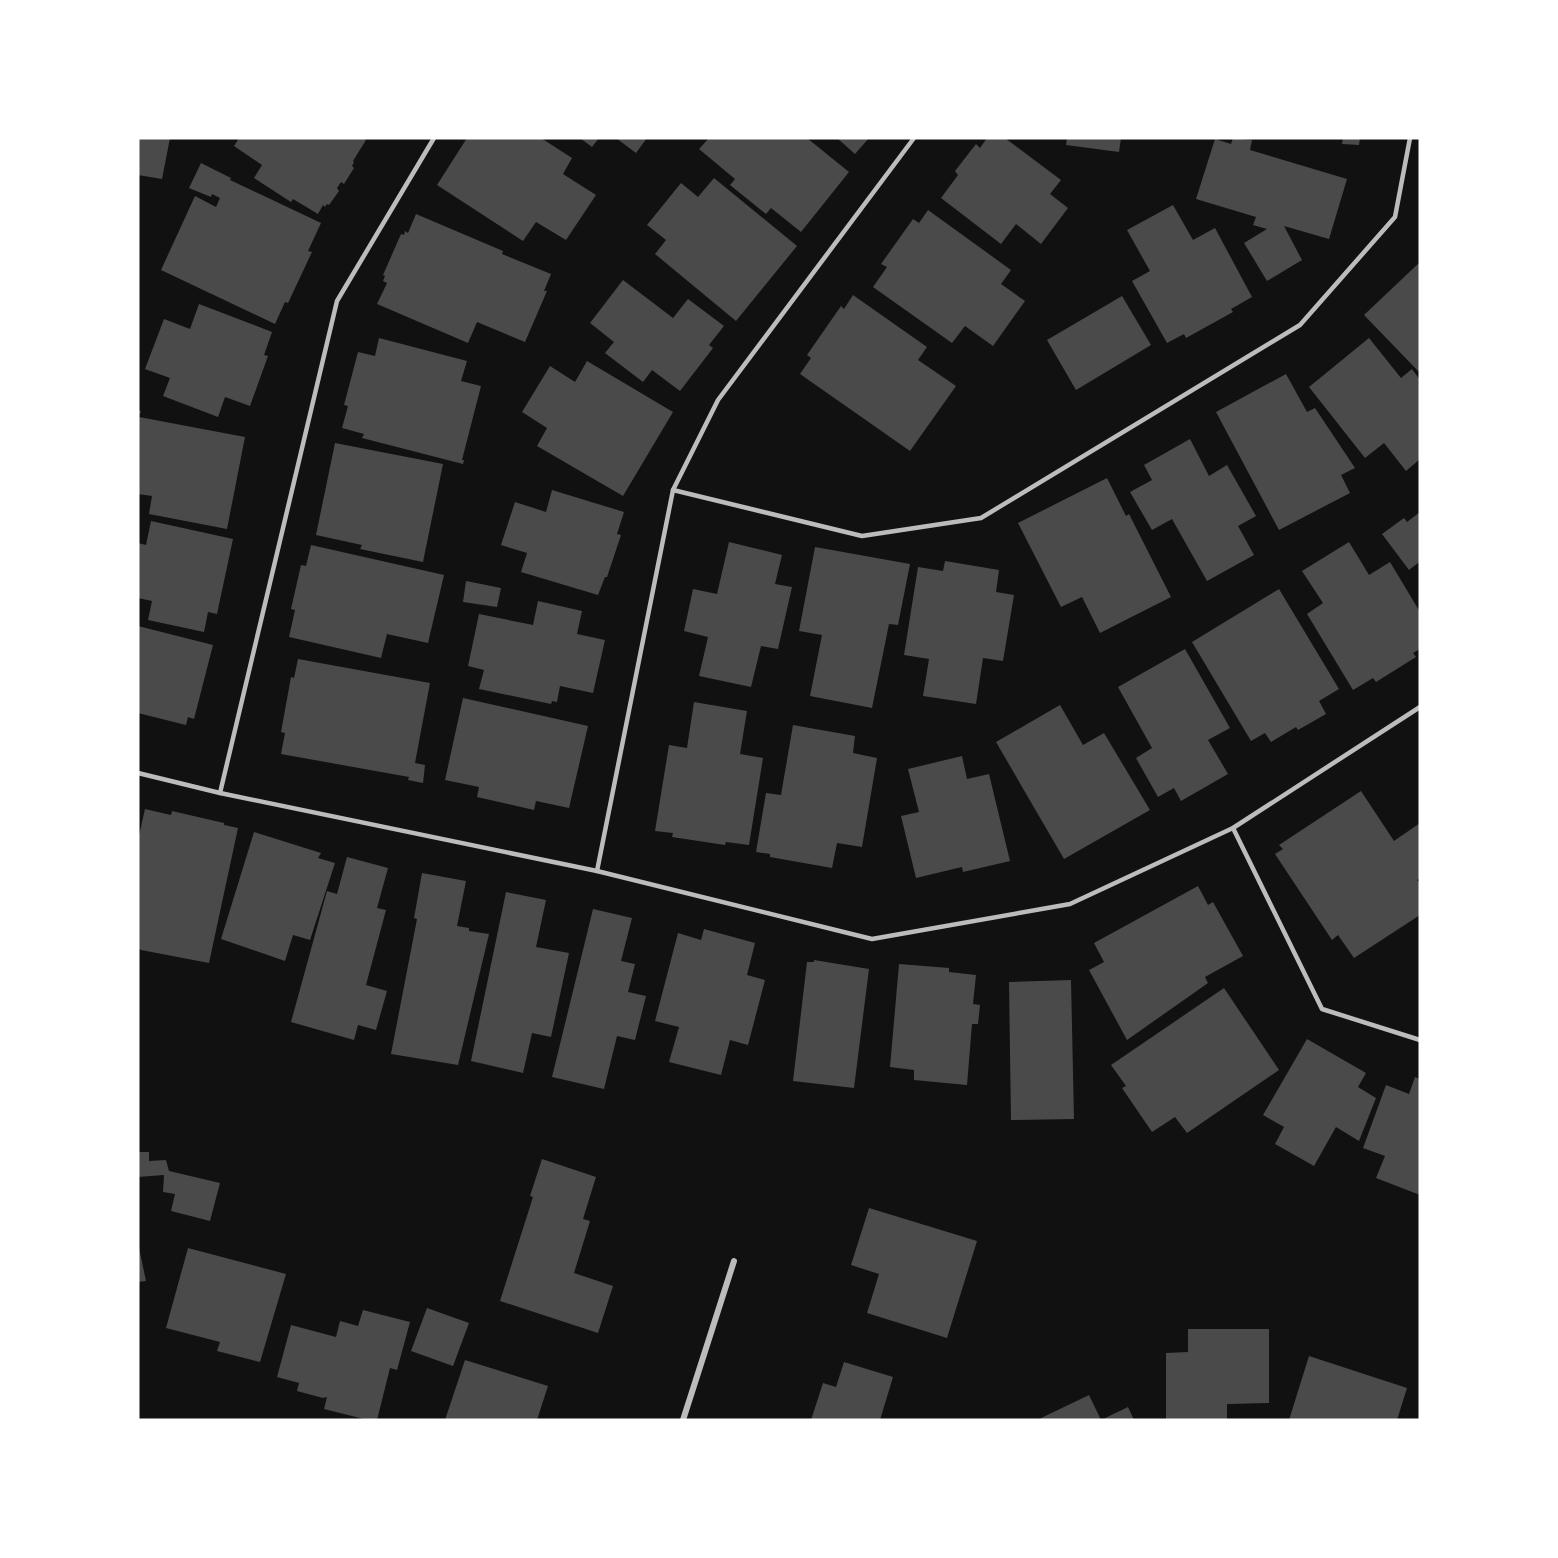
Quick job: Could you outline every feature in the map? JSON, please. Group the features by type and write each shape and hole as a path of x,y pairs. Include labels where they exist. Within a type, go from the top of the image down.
{"street":[{"path":"683,1420 734,1261"}],"lane":[{"path":"220,793 337,301 434,138"},
{"path":"597,871 673,490 718,400 914,138"},
{"path":"673,490 862,536 981,518 1300,325 1395,217 1410,138"},
{"path":"138,773 220,793 597,871 872,939 1070,904 1233,828 1420,707"},
{"path":"1233,828 1322,1010 1420,1040"}],"building":[{"path":"138,138 170,138 162,179 138,175"},
{"path":"239,138 363,138 366,140 353,161 354,168 344,184 341,182 337,188 339,191 329,205 325,207 323,205 318,214 293,199 291,202 254,178 262,165 234,146"},
{"path":"467,138 541,138 572,158 563,174 596,195 566,240 536,222 523,241 437,185"},
{"path":"580,138 599,138 592,147"},
{"path":"616,138 647,138 636,153"},
{"path":"709,138 807,138 849,172 801,232 771,208 766,214 730,185 735,179 699,149"},
{"path":"837,138 869,138 855,154"},
{"path":"987,138 1005,138 1061,180 1050,194 1068,208 1041,244 1016,224 1001,244 941,198 958,175 955,171 976,144 980,148"},
{"path":"1067,138 1121,138 1119,152 1066,145"},
{"path":"1233,138 1252,140 1250,150 1347,179 1329,239 1284,226 1302,260 1267,281 1244,243 1267,229 1253,225 1256,217 1196,199 1215,139 1231,144"},
{"path":"1343,138 1360,138 1359,145 1342,144"},
{"path":"201,163 231,178 230,180 321,223 308,251 312,252 288,303 285,302 275,324 161,270 195,196 216,207 220,198 212,194 211,197 189,188"},
{"path":"714,178 797,246 736,321 655,254 666,240 647,225 681,183 698,197"},
{"path":"1173,205 1193,240 1215,228 1252,297 1231,309 1233,312 1186,338 1184,334 1167,343 1132,281 1150,271 1127,230"},
{"path":"928,210 1011,270 1001,284 1025,301 993,346 965,326 952,343 873,287 887,267 881,264 913,219 919,223"},
{"path":"416,214 551,274 544,291 547,291 525,342 477,322 468,343 377,304 387,283 383,281 385,276 383,275 401,234 404,235 405,231 408,233"},
{"path":"1420,262 1420,373 1364,315"},
{"path":"623,280 673,318 688,299 724,326 709,345 713,348 680,391 652,370 643,382 605,353 614,342 590,323"},
{"path":"853,295 927,347 918,360 956,386 910,451 800,374 811,358 807,355 841,306 844,309"},
{"path":"1122,296 1151,345 1076,390 1047,340"},
{"path":"199,304 272,332 264,355 268,356 250,406 225,397 218,417 163,396 170,378 145,369 164,319 190,329"},
{"path":"379,338 467,361 461,381 481,386 462,460 464,460 463,464 362,438 364,434 342,428 348,406 344,405 358,352 375,356"},
{"path":"1369,338 1401,378 1412,369 1420,380 1420,459 1406,471 1384,443 1365,458 1309,387"},
{"path":"587,361 673,412 623,496 537,446 547,428 522,412 550,366 575,382"},
{"path":"1286,374 1307,412 1315,408 1355,468 1341,475 1350,493 1279,530 1216,412"},
{"path":"138,410 141,411 139,417 245,437 227,529 149,514 152,496 138,494"},
{"path":"1190,439 1209,476 1227,465 1256,516 1238,526 1254,555 1207,581 1172,519 1152,530 1130,492 1152,480 1144,465"},
{"path":"335,443 443,464 423,562 360,549 362,545 316,535"},
{"path":"1107,478 1126,516 1129,514 1171,597 1100,633 1082,597 1061,607 1018,523"},
{"path":"552,490 624,512 617,534 621,535 607,577 598,595 521,572 527,553 501,545 515,502 546,512"},
{"path":"1420,512 1420,565 1418,563 1409,570 1382,534 1404,518 1407,522"},
{"path":"151,521 233,539 217,614 208,612 204,632 148,620 152,601 138,598 138,543 146,545"},
{"path":"729,542 782,555 775,584 792,587 778,649 761,646 751,687 699,676 708,637 684,631 693,589 717,594"},
{"path":"1349,542 1369,575 1390,562 1420,612 1420,649 1413,653 1416,657 1376,682 1373,678 1353,690 1307,614 1323,603 1302,571"},
{"path":"311,545 444,575 428,643 387,634 381,658 289,637 295,610 291,609 301,565 306,566"},
{"path":"815,547 910,564 898,625 889,624 872,708 810,696 822,635 799,631"},
{"path":"945,561 999,570 996,592 1014,595 1003,661 983,658 976,704 923,696 929,659 904,655 918,567 943,571"},
{"path":"466,581 501,588 497,607 463,602"},
{"path":"1279,589 1339,689 1319,701 1326,714 1298,730 1296,727 1271,742 1265,733 1251,741 1192,642"},
{"path":"538,601 582,611 577,634 605,640 593,693 560,686 557,702 552,701 551,704 479,689 484,670 468,666 479,614 533,625"},
{"path":"138,626 213,645 194,719 188,717 186,725 138,713"},
{"path":"1185,649 1230,728 1208,740 1228,774 1181,801 1174,788 1158,797 1136,758 1152,748 1118,687"},
{"path":"298,659 430,683 415,763 425,765 423,783 408,780 409,777 281,754 285,733 281,732 291,677 294,678"},
{"path":"463,698 588,726 569,808 536,801 534,810 477,797 479,787 445,780"},
{"path":"694,702 747,711 740,754 763,758 749,845 726,842 725,845 672,837 673,833 655,831 669,745 687,748"},
{"path":"1060,705 1083,745 1104,733 1150,810 1064,859 996,742"},
{"path":"793,725 855,736 853,753 877,758 862,847 837,843 832,868 770,857 770,854 756,852 766,793 781,795"},
{"path":"962,756 967,779 989,774 1010,861 963,872 962,867 916,878 901,816 919,812 908,769"},
{"path":"1361,791 1394,841 1420,823 1420,878 1417,880 1420,883 1420,915 1354,958 1338,935 1332,940 1275,854 1283,849 1279,845"},
{"path":"145,809 171,815 172,811 238,828 209,963 138,948 138,840"},
{"path":"254,832 321,853 318,858 335,863 310,940 293,935 285,961 221,939"},
{"path":"347,857 388,868 377,908 386,910 366,985 387,991 376,1030 358,1025 354,1040 291,1022 327,891 337,894"},
{"path":"422,873 466,881 457,926 469,928 469,931 489,934 458,1065 391,1054 417,919 414,918"},
{"path":"1198,886 1208,905 1213,902 1243,956 1205,977 1208,983 1127,1040 1089,970 1104,962 1094,943"},
{"path":"506,892 546,900 536,947 569,953 551,1037 532,1033 523,1073 471,1061"},
{"path":"593,909 632,918 621,961 635,964 628,992 646,996 635,1040 617,1036 604,1089 552,1077"},
{"path":"704,929 755,943 747,975 765,980 748,1045 730,1040 721,1075 669,1062 679,1027 655,1021 678,933 701,940"},
{"path":"814,960 869,969 854,1088 793,1081 807,962 814,962"},
{"path":"899,964 949,968 949,972 976,975 973,1004 980,1005 978,1024 972,1024 967,1085 914,1080 914,1070 890,1067"},
{"path":"1071,980 1074,1119 1011,1120 1009,982"},
{"path":"1224,988 1279,1070 1187,1133 1175,1117 1152,1132 1122,1088 1126,1086 1111,1065"},
{"path":"1307,1039 1366,1073 1358,1087 1376,1098 1359,1141 1336,1127 1314,1166 1275,1144 1284,1127 1263,1115"},
{"path":"1415,1077 1420,1079 1420,1195 1376,1178 1385,1156 1363,1148 1386,1085 1409,1094"},
{"path":"138,1152 149,1152 149,1161 166,1160 169,1171 220,1183 210,1221 171,1211 175,1194 163,1192 164,1175 138,1177"},
{"path":"542,1159 596,1177 583,1219 590,1221 574,1273 613,1286 598,1333 500,1301 533,1197 530,1196"},
{"path":"869,1208 977,1241 947,1338 867,1313 879,1274 851,1265"},
{"path":"188,1248 286,1274 260,1362 217,1351 220,1342 166,1328"},
{"path":"138,1249 146,1281 138,1282"},
{"path":"427,1308 469,1323 453,1366 411,1351"},
{"path":"363,1310 410,1322 397,1370 390,1368 377,1420 368,1420 324,1409 327,1397 297,1391 299,1383 277,1377 291,1325 336,1337 340,1321 358,1326"},
{"path":"1188,1329 1269,1329 1269,1403 1227,1404 1227,1420 1166,1420 1166,1353 1188,1352"},
{"path":"1309,1356 1407,1388 1397,1420 1289,1420"},
{"path":"465,1360 548,1386 537,1420 445,1420"},
{"path":"844,1362 893,1377 880,1420 811,1420 823,1383 836,1387"},
{"path":"1089,1395 1101,1420 1037,1420"},
{"path":"1128,1407 1134,1420 1101,1420"}]}
